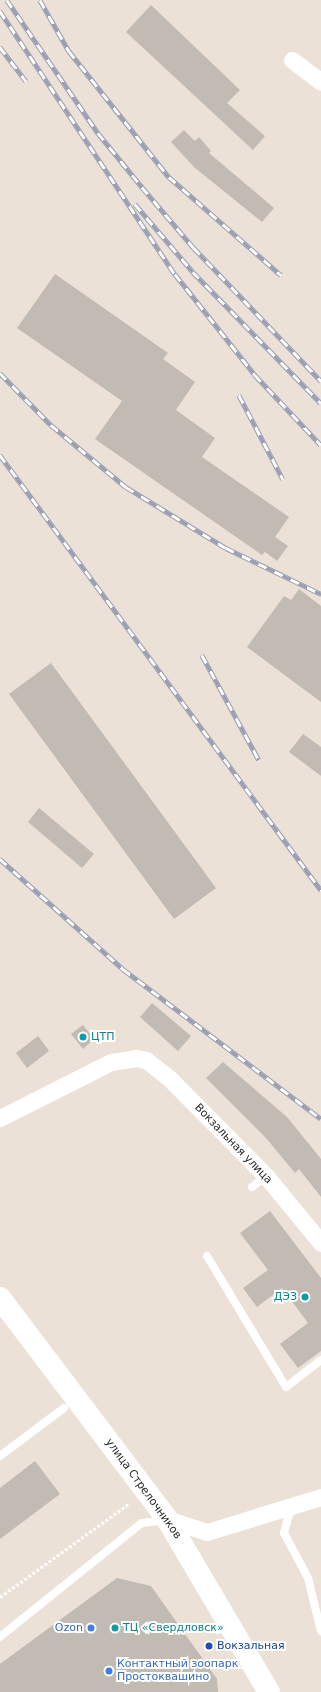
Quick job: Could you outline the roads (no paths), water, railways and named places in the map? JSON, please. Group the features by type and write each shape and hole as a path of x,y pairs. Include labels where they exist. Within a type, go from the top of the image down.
{"main road":[{"name":"улица Стрелочников","path":"0,1298 168,1519 269,1692"}],"street":[{"path":"292,60 321,82"},
{"name":"Вокзальная улица","path":"0,1118 111,1062 136,1058 159,1068 266,1176 321,1243"},
{"path":"168,1519 207,1532 291,1508 321,1497"}],"lane":[{"path":"252,1187 266,1176"},
{"path":"207,1256 286,1387 321,1360"},
{"path":"0,1456 64,1408"},
{"path":"291,1508 284,1533 308,1578 321,1632"},
{"path":"0,1637 142,1523 168,1519"}],"railway":[{"path":"7,0 98,133 142,187 194,248 321,381"},
{"path":"40,0 69,51 169,177 281,275"},
{"path":"0,11 175,274 255,375 321,445"},
{"path":"0,47 26,81"},
{"path":"135,204 193,272 321,403"},
{"path":"0,373 51,425 126,487 226,548 321,594"},
{"path":"239,395 283,479"},
{"path":"0,455 321,890"},
{"path":"202,655 259,760"},
{"path":"0,859 123,969 321,1119"}],"place":[{"name":"ЦТП","path":"83,1037"},
{"name":"ДЭЗ","path":"305,1297"},
{"name":"Ozon","path":"91,1628"},
{"name":"ТЦ «Свердловск»","path":"115,1628"},
{"name":"Вокзальная","path":"209,1646"},
{"name":"Контактный зоопарк Простоквашино","path":"109,1671"}]}
